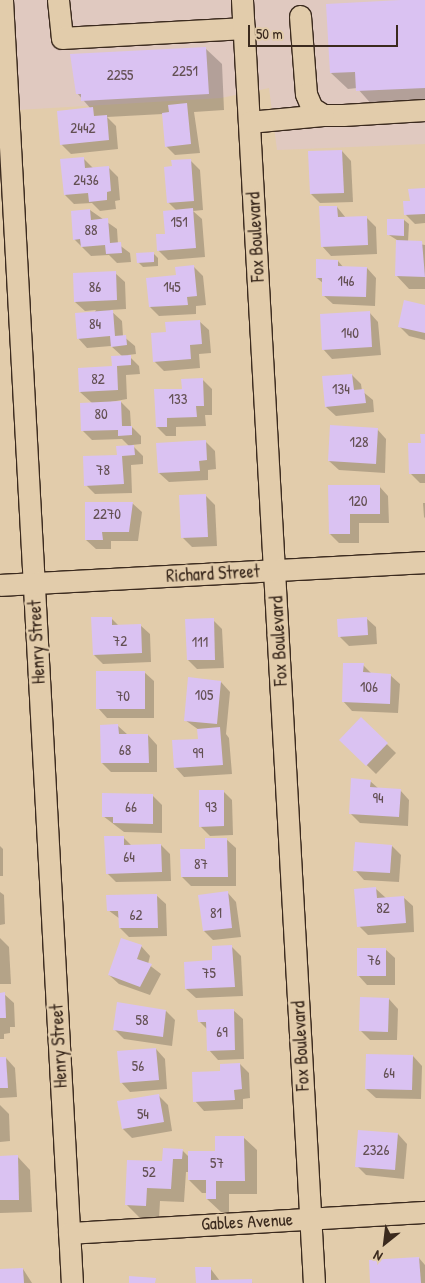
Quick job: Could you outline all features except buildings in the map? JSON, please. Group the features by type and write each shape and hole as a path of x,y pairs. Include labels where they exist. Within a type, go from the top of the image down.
{"street":[{"name":"Henry Street","path":"2,0 72,1283"},
{"path":"58,0 62,38 244,28"},
{"name":"Fox Boulevard","path":"242,0 314,1283"},
{"path":"300,16 306,94 312,108 323,115"},
{"path":"249,122 323,115 425,110"},
{"name":"Richard Street","path":"0,585 425,562"},
{"name":"Gables Avenue","path":"69,1233 425,1212"}],"shaded area":[{"path":"0,0 425,0 425,144 277,150 269,88 221,98 0,111"}]}
